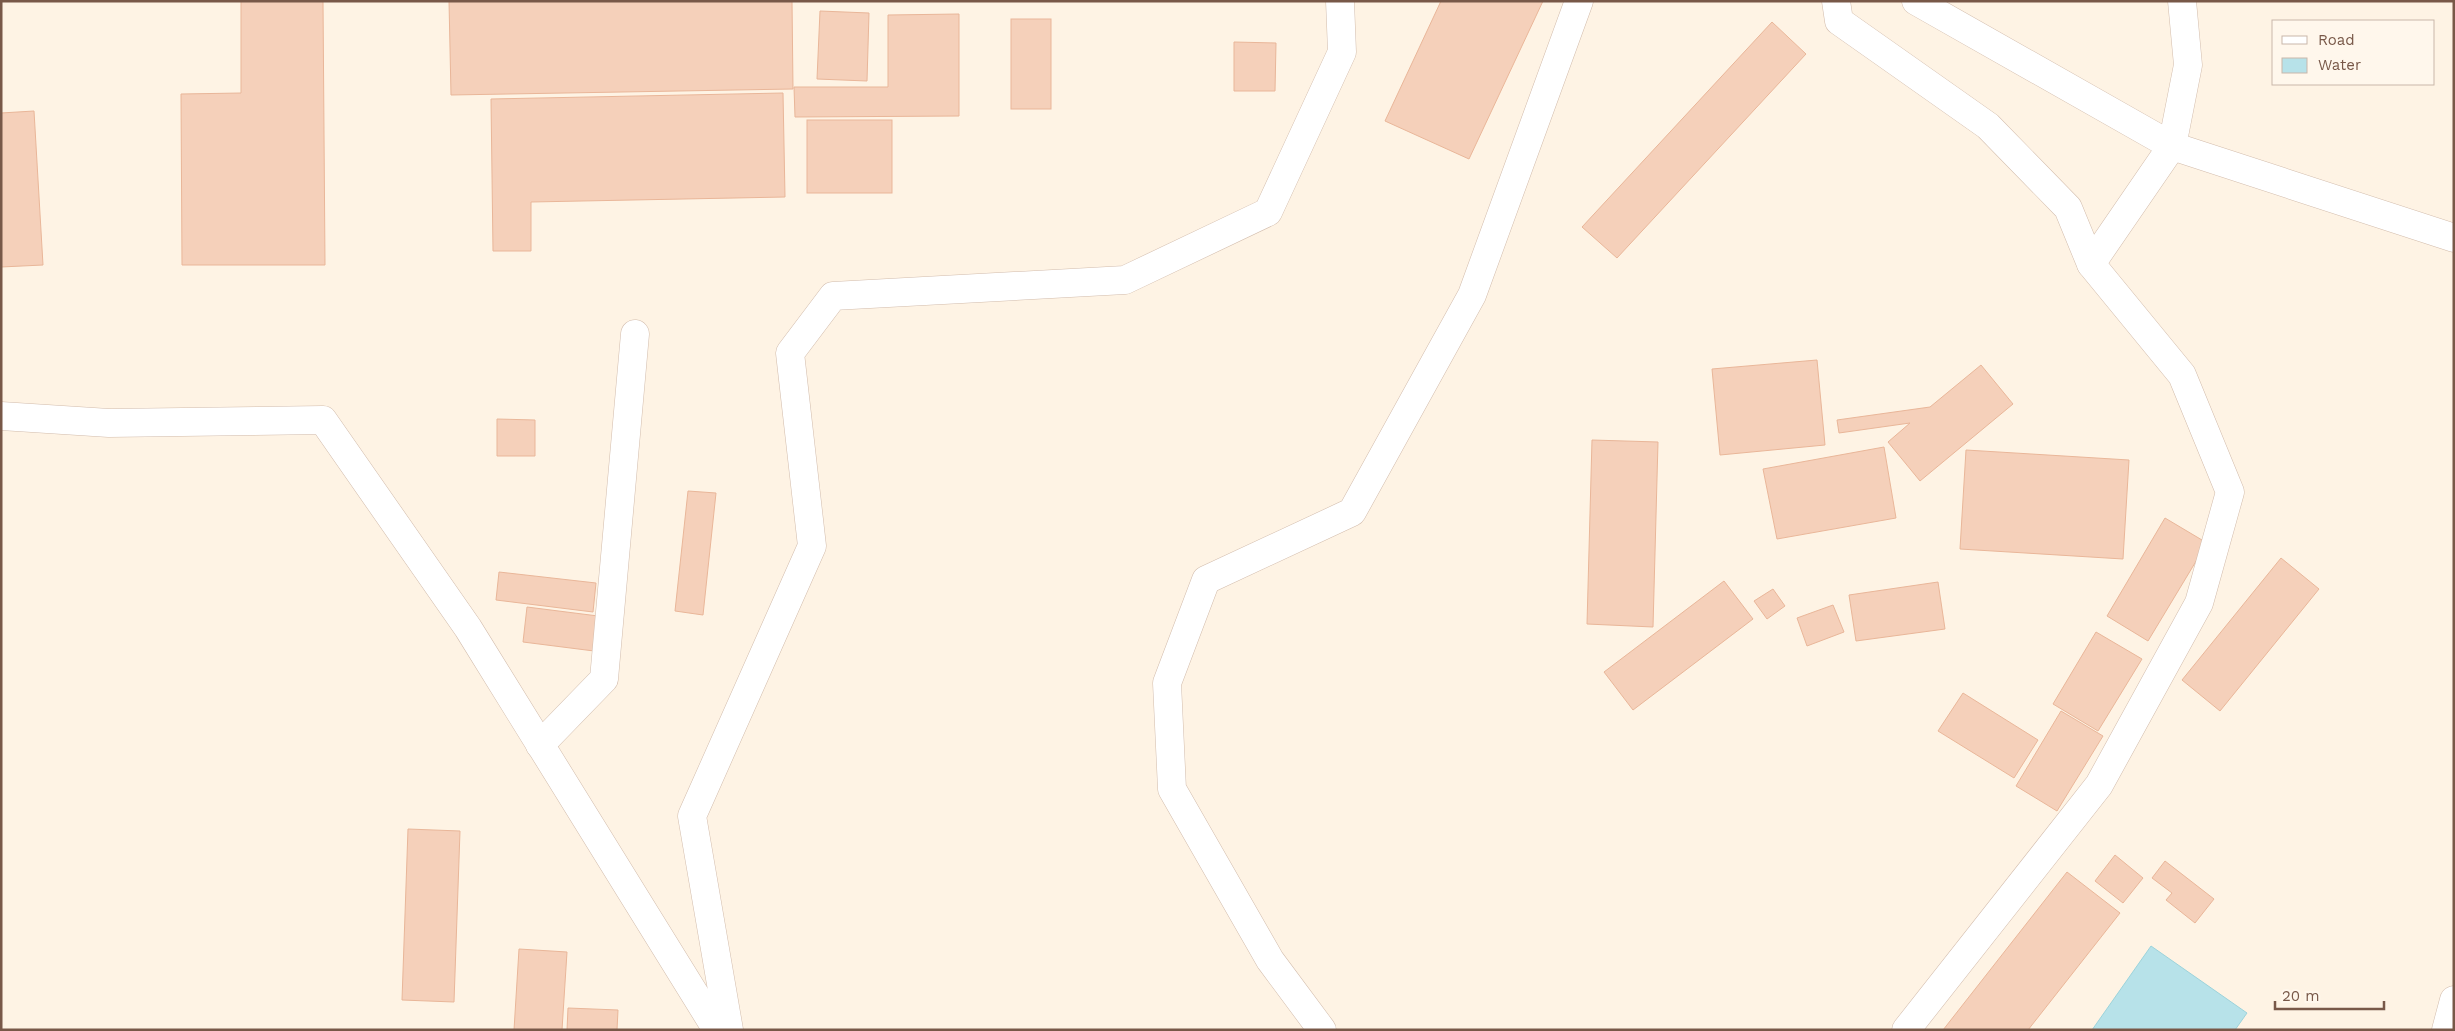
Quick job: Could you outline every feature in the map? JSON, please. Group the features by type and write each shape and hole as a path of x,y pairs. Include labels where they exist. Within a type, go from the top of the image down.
{"street":[{"path":"729,1030 692,816 812,546 790,353 833,296 1125,280 1268,212 1342,52 1340,1"},
{"path":"1322,1030 1270,960 1172,789 1167,683 1206,580 1352,512 1472,295 1579,1"},
{"path":"1836,1 1839,21 1988,126 2068,208 2091,264 2182,375 2230,492 2199,603 2100,785 1906,1030"},
{"path":"1916,1 2172,146 2454,238"},
{"path":"2091,264 2172,146 2188,65 2182,1"},
{"path":"540,745 604,679 635,334"},
{"path":"1,416 109,423 324,420 468,628 717,1030"},
{"path":"2446,1030 2454,1000"}],"water":[{"path":"2151,946 2247,1013 2235,1030 2092,1030"}],"building":[{"path":"241,1 323,1 325,265 182,265 181,94 241,93"},
{"path":"449,1 792,1 793,89 451,95"},
{"path":"1441,1 1543,1 1469,159 1385,121"},
{"path":"820,11 869,13 867,81 817,79"},
{"path":"959,14 959,116 795,117 794,87 888,87 888,15"},
{"path":"1011,19 1051,19 1051,109 1011,109"},
{"path":"1772,22 1806,54 1617,258 1582,227"},
{"path":"1234,42 1276,43 1275,91 1234,91"},
{"path":"783,93 785,197 531,202 531,251 493,251 491,99"},
{"path":"34,111 43,265 1,267 1,113"},
{"path":"807,120 892,120 892,193 807,193"},
{"path":"1817,360 1825,445 1720,455 1712,369"},
{"path":"1981,365 2013,404 1920,481 1888,442 1910,423 1839,433 1837,420 1930,407"},
{"path":"497,419 535,420 535,456 497,456"},
{"path":"1592,440 1658,442 1653,627 1587,624"},
{"path":"1884,447 1896,518 1777,539 1763,469"},
{"path":"1966,450 2129,460 2123,559 1960,549"},
{"path":"688,491 716,493 703,615 675,611"},
{"path":"2165,518 2207,543 2148,641 2107,616"},
{"path":"2281,558 2319,589 2220,711 2182,680"},
{"path":"499,572 596,583 593,612 496,600"},
{"path":"1724,581 1753,619 1633,710 1604,672"},
{"path":"1938,582 1945,629 1856,641 1849,595"},
{"path":"1773,589 1785,606 1767,619 1754,601"},
{"path":"1833,605 1844,632 1807,646 1797,618"},
{"path":"527,607 598,616 594,651 523,642"},
{"path":"2096,632 2142,659 2098,731 2053,704"},
{"path":"1963,693 2038,740 2014,778 1938,731"},
{"path":"2061,711 2103,736 2057,811 2016,786"},
{"path":"408,829 460,831 454,1002 402,1000"},
{"path":"2115,855 2143,878 2123,903 2095,881"},
{"path":"2165,861 2214,899 2195,923 2166,900 2172,893 2152,878"},
{"path":"2067,872 2120,913 2028,1030 1943,1030"},
{"path":"519,949 567,952 562,1030 514,1030"},
{"path":"568,1008 618,1010 617,1030 567,1030"}]}
